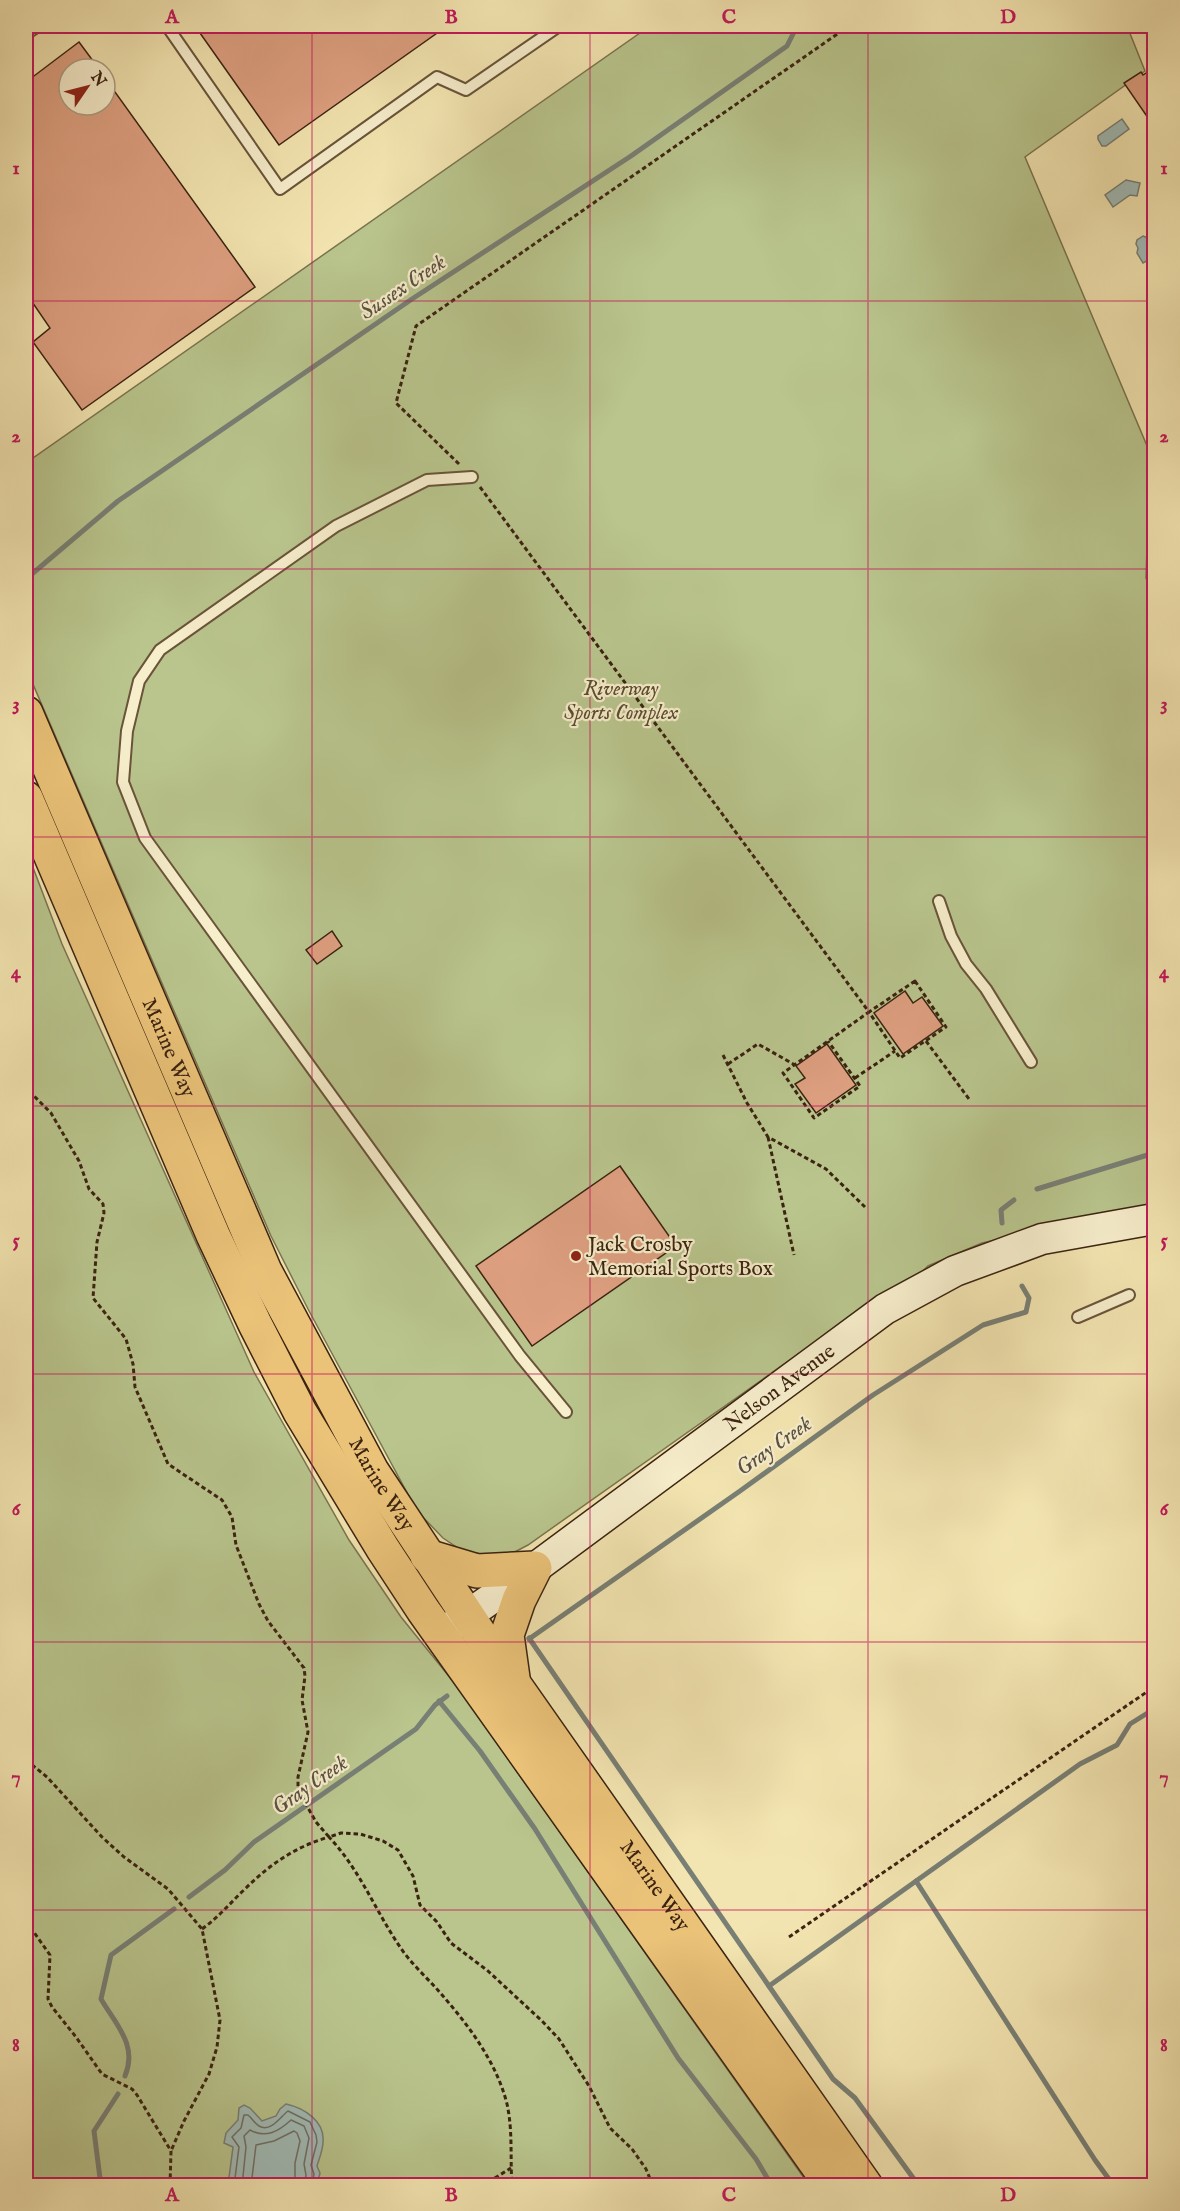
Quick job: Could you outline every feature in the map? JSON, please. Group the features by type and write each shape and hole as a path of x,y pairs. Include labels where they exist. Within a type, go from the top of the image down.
{"main road":[{"name":"Marine Way","path":"26,713 266,1271 372,1471 513,1682 866,2186"},
{"name":"Marine Way","path":"26,798 213,1235 300,1412 383,1549 440,1635 832,2186"},
{"path":"427,1556 477,1571 535,1568 519,1600 507,1635 513,1682"}],"street":[{"name":"Nelson Avenue","path":"440,1635 535,1568 885,1309 955,1271 1042,1239 1155,1219"}],"lane":[{"path":"26,34 38,26"},
{"path":"167,26 280,189 437,77 466,90 559,26"},
{"path":"472,477 427,480 336,526 160,650 139,681 127,731 123,782 145,838 513,1346 566,1412"},
{"path":"939,901 951,936 966,964 986,989 1031,1062"},
{"path":"1078,1317 1129,1295"}],"path":[{"path":"828,1041 860,1086 814,1118 783,1073 795,1065 828,1041 869,1012 915,981 946,1027 900,1058 869,1012 472,477 396,403 416,326 849,26"},
{"path":"926,1041 969,1099"},
{"path":"728,1064 758,1044 795,1065"},
{"path":"855,1078 895,1051"},
{"path":"723,1055 747,1103 768,1137 794,1255"},
{"path":"26,1076 32,1094 51,1113 79,1161 89,1189 103,1204 104,1213 97,1242 93,1298 126,1339 133,1364 135,1388 168,1464 222,1500 229,1509 236,1545 259,1604 268,1622 304,1668 302,1700 308,1732 298,1776 300,1796 316,1822 347,1856 402,1950 447,2000 484,2050 498,2078 507,2104 512,2146 512,2186"},
{"path":"768,1137 826,1169 865,1207"},
{"path":"789,1937 1155,1687"},
{"path":"26,1760 47,1777 102,1837 124,1857 168,1889 202,1929 220,2020 217,2048 209,2074 171,2151 170,2186"},
{"path":"202,1929 218,1918 247,1887 280,1859 308,1843 341,1833 360,1834 382,1841 398,1850 413,1876 420,1905 437,1922 451,1943 488,1971 559,2039 589,2086 610,2128 632,2149 646,2169 653,2186"},
{"path":"26,1921 50,1955 48,1999 52,2007 102,2074 132,2089 137,2095 163,2134 171,2151"},
{"path":"482,2186 511,2168"}],"green space":[{"name":"Riverway Sports Complex","path":"650,26 1127,26 1145,71 1025,157 1150,453 1146,578 1154,597 1154,1206 982,1243 928,1266 919,1275 865,1307 528,1545 509,1555 490,1557 461,1550 443,1538 417,1511 308,1309 271,1236 26,668 26,463"},
{"path":"26,849 62,944 254,1372 349,1540 401,1617 456,1685 809,2185 26,2185"}],"water":[{"path":"1122,119 1129,129 1106,146 1102,146 1098,136"},
{"path":"1126,180 1140,183 1137,196 1130,195 1113,207 1105,195"},
{"path":"1143,236 1151,242 1154,257 1143,263 1137,253 1136,244 1137,240"},
{"path":"286,2104 306,2112 321,2128 323,2145 317,2166 320,2173 317,2185 228,2185 233,2147 224,2143 226,2133 238,2120 239,2108 244,2105 250,2108 262,2121 276,2116"}],"building":[{"path":"195,26 447,26 279,145"},
{"path":"79,42 90,57 59,57"},
{"path":"57,59 57,117 117,117 117,95 255,287 82,410 33,342 50,328 26,293 26,82"},
{"path":"1155,67 1155,128 1124,83 1141,72 1143,75"},
{"path":"332,931 342,946 317,964 306,950"},
{"path":"905,991 913,1003 922,997 943,1026 903,1054 874,1013"},
{"path":"827,1044 856,1085 816,1113 795,1084 805,1078 796,1066"},
{"name":"Jack Crosby Memorial Sports Box","path":"620,1166 676,1246 532,1346 476,1266"}],"waterway":[{"name":"Sussex Creek","path":"26,579 118,501 412,299 631,156 787,46 797,26"},
{"name":"Gray Creek","path":"1037,1189 1154,1153"},
{"name":"Gray Creek","path":"1002,1223 1001,1210 1014,1200"},
{"name":"Gray Creek","path":"529,1639 873,1395 983,1325 1026,1312 1029,1298 1022,1286"},
{"path":"529,1638 833,2079 855,2098 919,2186"},
{"name":"Gray Creek","path":"189,1897 225,1870 254,1842 416,1729 435,1705 447,1696"},
{"path":"439,1701 480,1751 535,1829 678,2058 756,2159 772,2186"},
{"path":"769,1986 1080,1764 1117,1745 1130,1724 1154,1709"},
{"path":"916,1881 1114,2186"},
{"name":"Gray Creek","path":"125,2076 129,2055 127,2045 119,2027 101,1999 111,1955 174,1909"},
{"name":"Gray Creek","path":"101,2186 94,2131 118,2094"},
{"path":"1138,2186 1154,2174"}],"place":[{"name":"Jack Crosby Memorial Sports Box","path":"576,1256"}]}
